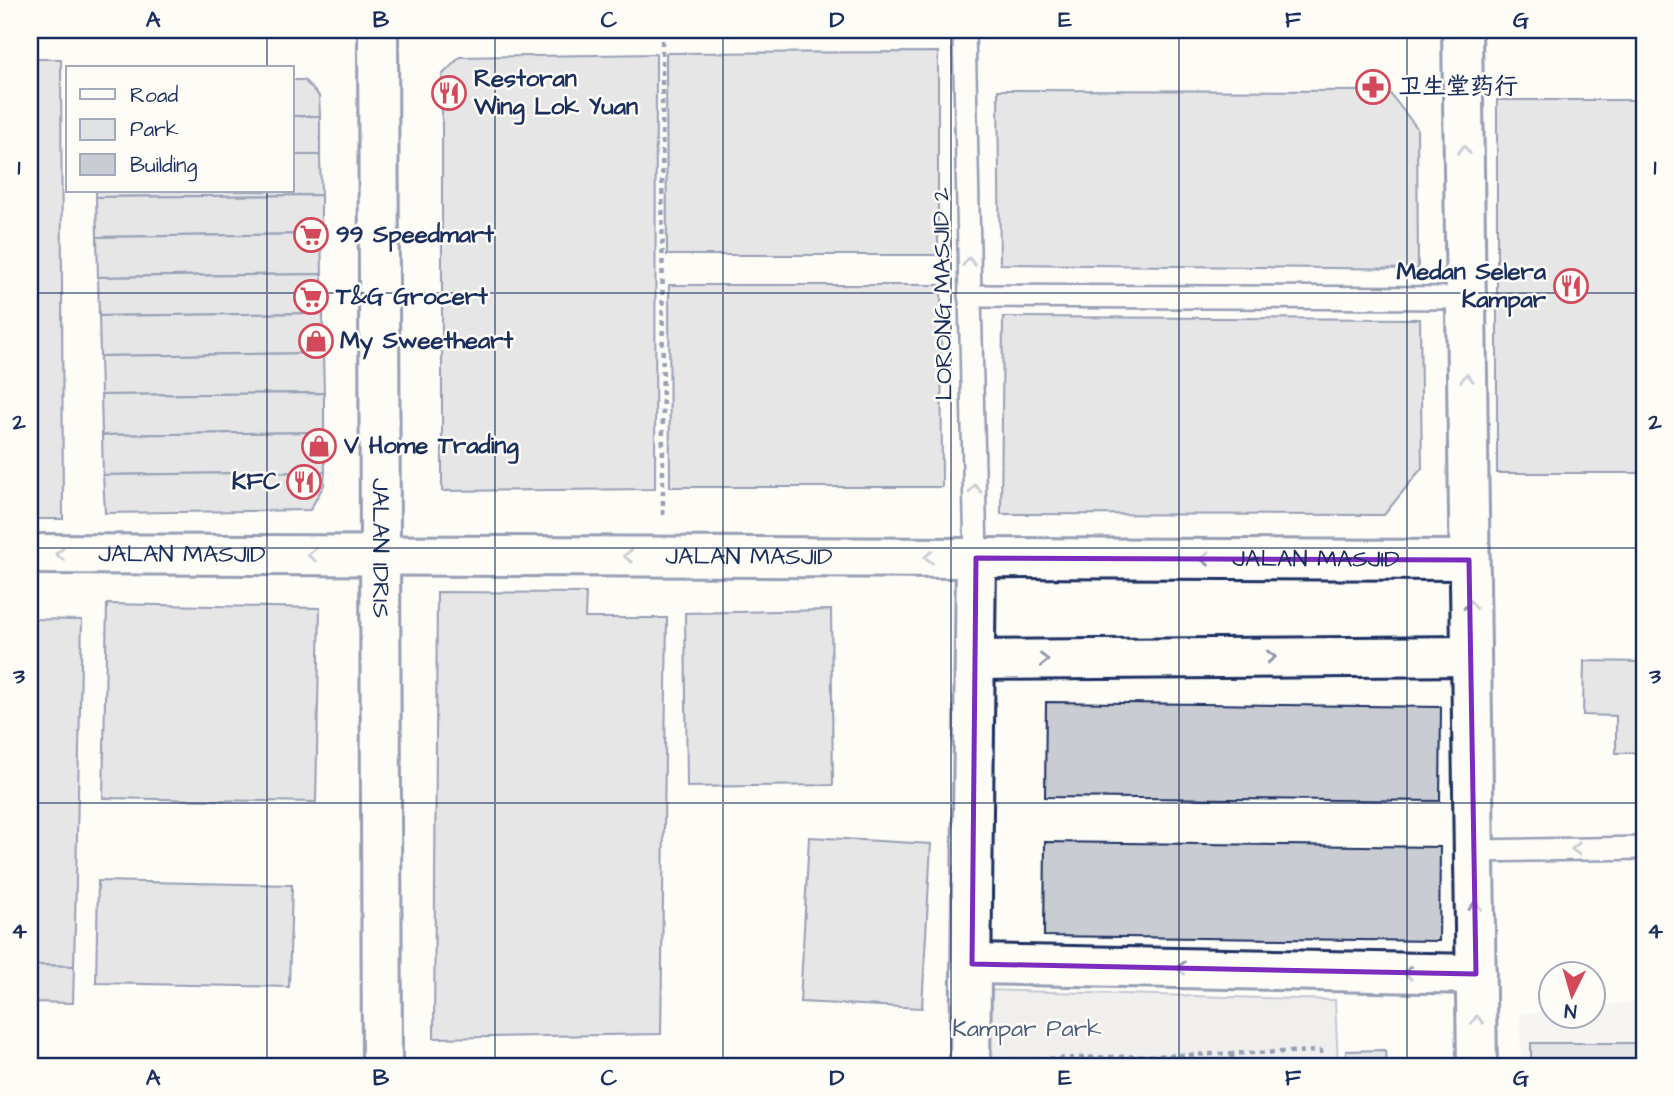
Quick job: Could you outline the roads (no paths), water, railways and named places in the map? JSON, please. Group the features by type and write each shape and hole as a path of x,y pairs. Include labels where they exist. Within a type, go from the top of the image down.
{"street":[{"name":"JALAN IDRIS","path":"379,30 382,1066"},
{"path":"1462,30 1478,1066"},
{"name":"JALAN MASJID","path":"30,554 1469,560"},
{"path":"970,1064 976,558"},
{"path":"975,660 1471,656"},
{"path":"972,964 1476,974"}],"lane":[{"name":"LORONG MASJID 2","path":"964,30 976,558"},
{"path":"969,296 1466,298"},
{"path":"1474,851 1644,848"}],"place":[{"name":"卫生堂药行","path":"1373,87"},
{"name":"Restoran Wing Lok Yuan","path":"449,93"},
{"name":"99 Speedmart","path":"311,235"},
{"name":"Medan Selera Kampar","path":"1571,286"},
{"name":"T&G Grocert","path":"311,297"},
{"name":"My Sweetheart","path":"316,341"},
{"name":"V Home Trading","path":"319,446"},
{"name":"KFC","path":"304,482"}],"park label":[{"name":"Kampar Park","path":"1027,1029"}]}
